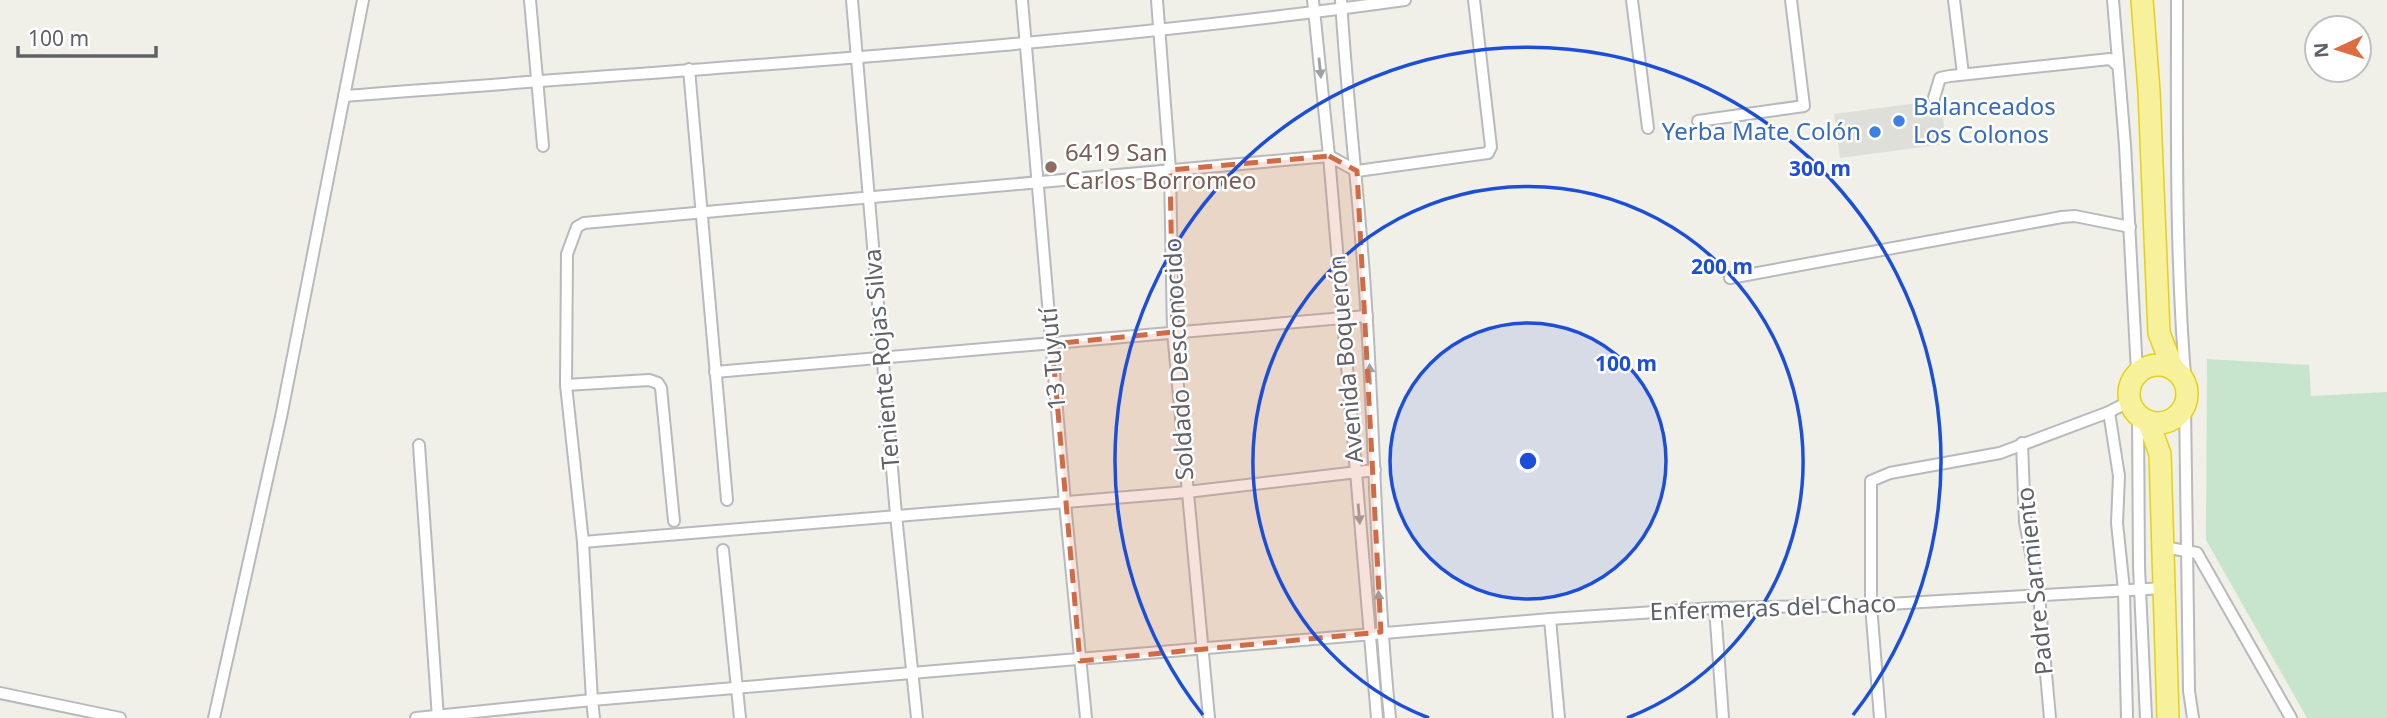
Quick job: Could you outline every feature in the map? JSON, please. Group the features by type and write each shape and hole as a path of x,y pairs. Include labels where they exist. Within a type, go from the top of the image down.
{"highway":[{"path":"2142,0 2159,333 2183,401 2160,454"},
{"path":"2159,333 2129,389 2160,454 2168,718"},
{"path":"2139,372 2157,364 2173,369"},
{"path":"2138,412 2164,422 2183,401"}],"street":[{"path":"214,718 278,430 363,0"},
{"path":"530,0 543,146"},
{"name":"Teniente Rojas Silva","path":"852,0 881,356 917,718"},
{"name":"13 Tuyutí","path":"1022,0 1086,718"},
{"name":"Soldado Desconocido","path":"1157,0 1170,170 1174,332 1209,718"},
{"name":"Avenida Boquerón","path":"1313,0 1377,718"},
{"path":"344,96 689,69 857,59 1160,32 1313,13 1341,4 1405,0"},
{"path":"594,718 583,542 566,385 567,254 577,227 584,223 703,210 1329,156 1357,171 1488,153 1491,147 1474,0"},
{"path":"1632,0 1647,128"},
{"path":"1698,121 1804,106 1791,0"},
{"path":"1954,0 1963,74"},
{"path":"2113,0 2139,372"},
{"path":"2177,0 2178,234 2189,691 2193,718"},
{"name":"Avenida Boquerón","path":"1341,4 1367,316 1381,632 1390,718"},
{"path":"1934,98 1940,78 2110,59 2117,65"},
{"path":"689,69 727,499"},
{"path":"2125,145 2151,140"},
{"path":"1730,278 2062,217 2075,216 2130,227"},
{"path":"715,372 812,366 881,356 1367,316"},
{"path":"566,385 649,380 661,388 674,522"},
{"path":"2109,412 2119,475 2117,523 2124,590 2127,718"},
{"path":"1880,718 1871,606 1871,481 1890,473 2000,453 2109,412 2138,412 2140,589 2146,718"},
{"name":"Padre Sarmiento","path":"2022,443 2025,522 2039,595 2050,718"},
{"path":"419,444 438,717"},
{"path":"583,542 1187,492 1375,470"},
{"path":"2164,547 2197,553 2291,718"},
{"path":"723,550 740,718"},
{"name":"Enfermeras del Chaco","path":"416,718 592,700 1080,661 1369,633 1550,619 1714,608 1871,606 2164,588"},
{"path":"1714,608 1723,718"},
{"path":"1550,619 1559,718"},
{"path":"0,693 120,718"}],"highlighted area":[{"path":"1329,156 1357,171 1381,632 1080,661 1052,344 1173,332 1170,170"}],"shaded area":[{"path":"1941,100 1946,144 1840,158 1834,114"}],"green space":[{"path":"2207,359 2309,365 2311,396 2387,392 2387,718 2307,718 2206,540"}],"place":[{"name":"Balanceados Los Colonos","path":"1899,121"},
{"name":"Yerba Mate Colón","path":"1875,132"},
{"name":"6419 San Carlos Borromeo","path":"1051,167"}]}
